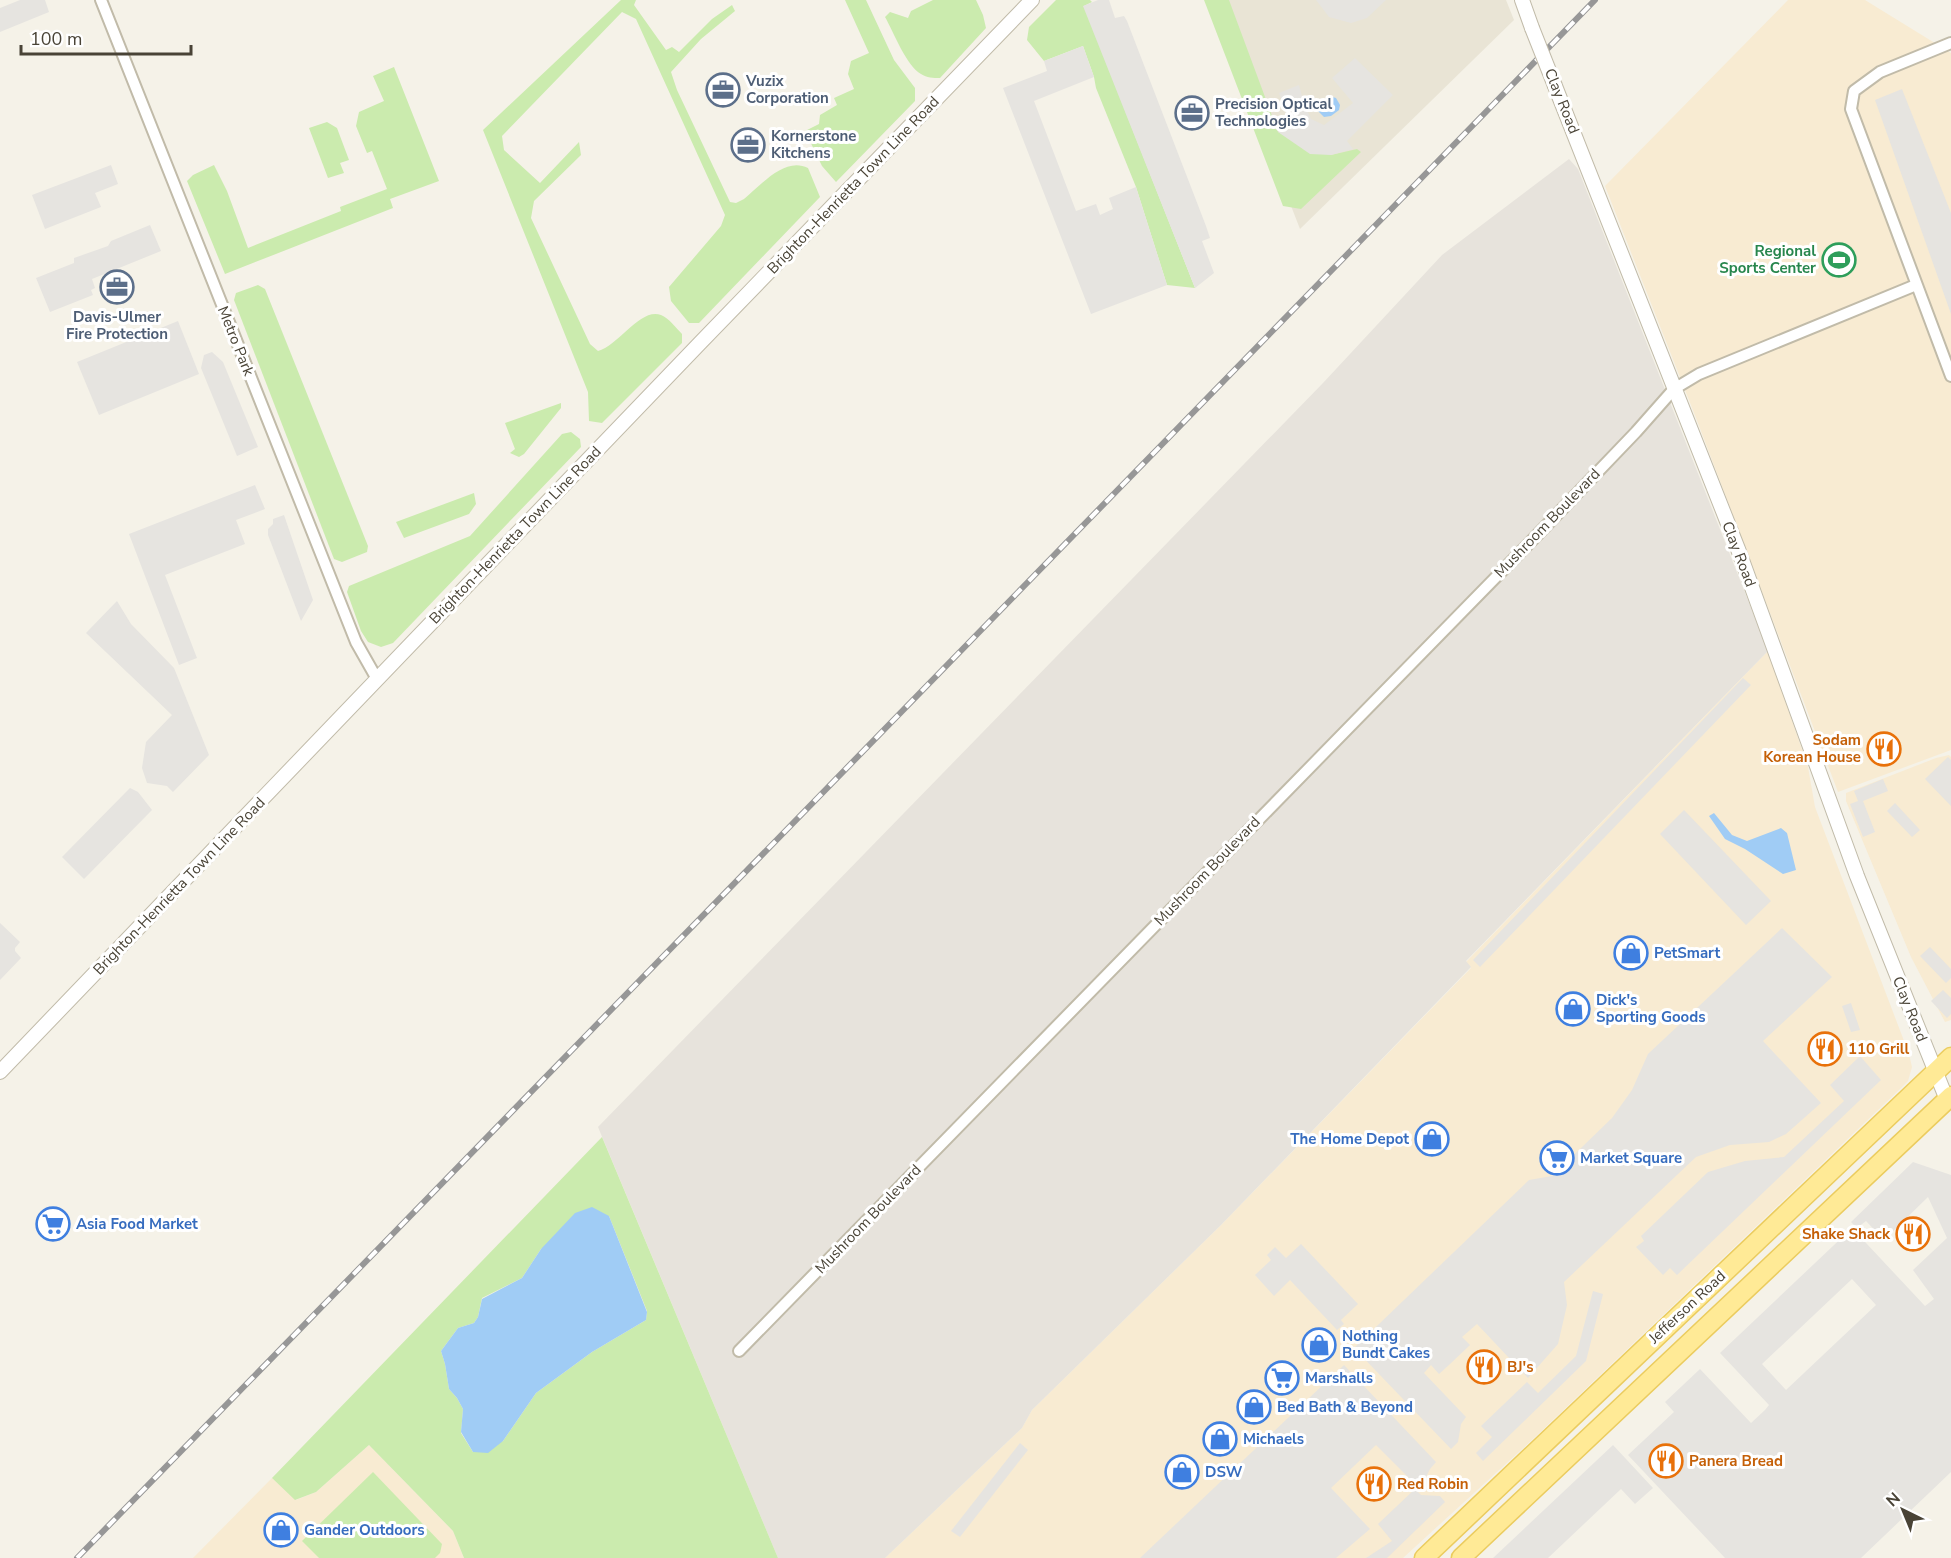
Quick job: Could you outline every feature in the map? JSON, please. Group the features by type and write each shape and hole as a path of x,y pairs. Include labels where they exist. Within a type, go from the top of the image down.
{"main road":[{"name":"Jefferson Road","path":"1424,1558 1951,1057"},
{"name":"Jefferson Road","path":"1461,1558 1950,1102"}],"street":[{"name":"Metro Park","path":"101,0 356,642 377,679"},
{"name":"Brighton-Henrietta Town Line Road","path":"0,1072 1032,0"},
{"name":"Clay Road","path":"1522,0 1746,572 1857,876 1950,1102"},
{"path":"1951,43 1880,72 1854,92 1851,109 1951,376"},
{"name":"Mushroom Boulevard","path":"739,1351 1544,528 1674,389 1699,374 1916,285"}],"shaded area":[{"path":"20,0 45,0 49,12 0,32 0,8"},
{"path":"1098,0 1109,0 1115,18 1124,16 1127,21 1206,226 1210,238 1202,241 1214,273 1195,288 1083,6"},
{"path":"1211,0 1506,0 1514,20 1300,229"},
{"path":"1316,0 1386,0 1367,18 1351,23 1329,17"},
{"path":"1788,0 1865,0 1951,53 1951,750 1838,792 1605,186"},
{"path":"1083,46 1094,77 1034,101 1076,211 1096,204 1100,215 1113,209 1109,198 1136,187 1167,285 1091,314 1003,88 1047,71 1044,61"},
{"path":"1355,58 1393,95 1347,141 1353,149 1331,155 1310,154 1278,132 1291,127 1279,93 1299,85 1311,119 1324,125 1353,103 1332,78"},
{"path":"1902,89 1951,213 1951,314 1875,100"},
{"path":"1569,159 1578,169 1768,651 1466,961 1471,967 1221,1225 1032,1410 1022,1428 885,1558 778,1558 598,1127 1323,383 1442,255"},
{"path":"111,165 118,184 95,193 101,207 45,229 32,195"},
{"path":"150,225 161,251 92,279 95,288 91,290 93,295 50,312 36,278 74,263 74,258 108,246 111,241"},
{"path":"178,321 199,374 99,415 77,362"},
{"path":"212,352 223,362 258,447 237,456 201,368 204,355"},
{"path":"255,485 265,509 236,520 245,544 165,575 197,658 179,665 129,534"},
{"path":"284,515 313,600 301,621 268,535 273,519"},
{"path":"117,601 131,624 174,668 209,755 173,792 167,786 147,783 142,768 146,742 172,715 86,633"},
{"name":"Market Square","path":"1768,651 1808,767 1815,807 1909,1054 1912,1067 1908,1081 1533,1439 1403,1558 885,1558 1022,1428 1032,1410 1221,1225 1471,968 1466,962"},
{"path":"1743,678 1751,685 1480,967 1473,960"},
{"path":"1949,755 1951,757 1951,1020 1945,1022 1911,957 1846,801 1846,793"},
{"path":"1948,757 1951,760 1951,806 1925,779"},
{"path":"1883,779 1888,791 1863,801 1875,832 1863,837 1850,804 1858,801 1854,791"},
{"path":"130,788 138,792 152,810 84,879 62,857"},
{"path":"1895,803 1920,830 1912,837 1887,811"},
{"path":"1684,810 1771,901 1746,925 1660,834"},
{"path":"0,923 20,942 15,951 21,958 0,980"},
{"path":"1782,928 1832,977 1763,1041 1821,1103 1786,1134 1769,1142 1730,1145 1696,1157 1564,1282 1567,1305 1558,1344 1528,1378 1477,1324 1462,1337 1470,1345 1439,1374 1431,1365 1424,1373 1466,1417 1461,1424 1458,1442 1451,1449 1354,1348 1529,1180 1552,1176 1612,1118 1632,1090 1648,1054"},
{"path":"1930,947 1951,969 1951,978 1946,983 1920,956"},
{"path":"1943,990 1951,998 1951,1014 1947,1018 1931,1001"},
{"path":"1851,1003 1860,1030 1851,1032 1842,1006"},
{"path":"1860,1056 1881,1080 1677,1275 1670,1268 1663,1275 1636,1247 1644,1241 1641,1236 1708,1172 1745,1161 1784,1157 1844,1101 1830,1085"},
{"path":"1913,1162 1951,1175 1951,1472 1861,1558 1725,1558 1628,1455 1674,1412 1665,1402 1700,1369 1751,1423 1765,1410 1769,1405 1720,1353 1852,1228 1925,1306 1934,1299 1913,1270 1947,1238 1928,1197 1884,1240 1866,1221 1857,1228 1851,1222","holes":["1852,1279 1876,1305 1786,1390 1762,1364"]},
{"path":"1301,1244 1358,1304 1341,1320 1344,1324 1337,1330 1290,1280 1274,1296 1255,1275 1271,1260 1267,1255 1275,1247 1286,1258"},
{"path":"1593,1291 1603,1294 1586,1361 1483,1461 1476,1453 1492,1437 1481,1426 1527,1382 1538,1393 1576,1356"},
{"path":"1344,1365 1436,1462 1420,1489 1376,1445 1331,1488 1370,1529 1336,1558 1140,1558"},
{"path":"1020,1443 1028,1450 960,1537 951,1531"},
{"path":"369,1445 453,1531 464,1558 193,1558 272,1478 296,1500 316,1492"},
{"path":"1613,1445 1653,1488 1635,1504 1621,1489 1548,1558 1493,1558"},
{"path":"1415,1489 1421,1495 1440,1496 1445,1502 1387,1558 1366,1558 1392,1541 1378,1524"}],"green space":[{"path":"621,0 636,0 634,5 666,50 672,47 679,52 712,19 732,5 735,11 701,39 671,72 677,90 730,202 736,203 744,199 782,169 799,165 808,168 820,197 699,323 689,323 671,301 669,287 721,226 725,215 636,19 622,12 502,136 504,150 540,183 579,142 581,155 534,201 531,218 590,344 598,351 614,342 638,321 653,314 667,318 682,334 682,343 602,423 589,421 588,392 483,130"},
{"path":"845,0 866,0 894,60 915,88 915,101 836,182 822,166 805,131 819,124 820,115 837,105 834,98 854,89 848,74 851,61 869,53"},
{"path":"933,0 976,0 986,28 940,78 926,76 916,70 906,57 885,17 890,12 908,18 911,11"},
{"path":"1056,0 1090,0 1092,2 1084,6 1195,288 1167,285 1136,187 1096,88 1083,46 1044,61 1027,40 1029,27"},
{"path":"1204,0 1229,0 1278,132 1331,155 1357,149 1361,152 1301,209 1283,206"},
{"path":"394,67 439,181 390,199 393,208 225,274 187,181 193,175 214,165 227,191 248,248 341,211 340,207 387,189 372,151 367,153 356,126 359,112 384,101 373,76"},
{"path":"327,122 337,128 349,160 340,163 344,173 328,178 309,128"},
{"path":"258,285 265,289 368,546 367,552 342,562 334,559 234,300 236,293"},
{"path":"561,403 561,408 524,454 519,457 510,453 515,449 505,423"},
{"path":"571,432 580,439 581,447 393,643 381,647 368,642 361,631 347,592 349,586 470,536 562,434"},
{"path":"474,493 476,504 469,514 404,538 396,522"},
{"path":"602,1137 778,1558 464,1558 453,1531 369,1445 316,1492 295,1500 272,1478","holes":["609,1216 647,1311 646,1320 592,1352 536,1393 503,1441 473,1452 461,1433 463,1409 449,1389 441,1351 458,1328 474,1323 478,1317 482,1298 522,1278 541,1249"]},
{"path":"373,1472 442,1544 440,1553 435,1558 319,1558 302,1541"}],"water":[{"path":"1329,96 1336,98 1340,105 1339,110 1331,116 1324,117 1318,111 1318,106"},
{"path":"1714,813 1732,835 1747,841 1781,828 1787,833 1796,870 1783,874 1725,839 1709,816"},
{"path":"592,1207 609,1216 647,1312 646,1320 592,1352 536,1393 503,1441 488,1453 473,1452 461,1432 463,1409 449,1389 441,1351 458,1328 474,1323 478,1317 482,1299 522,1278 541,1249 575,1213"}],"railway":[{"path":"77,1558 1595,0"}],"place":[{"name":"Vuzix Corporation","path":"723,90"},
{"name":"Precision Optical Technologies","path":"1192,113"},
{"name":"Kornerstone Kitchens","path":"748,145"},
{"name":"Regional Sports Center","path":"1839,260"},
{"name":"Davis-Ulmer Fire Protection","path":"117,287"},
{"name":"Sodam Korean House","path":"1884,749"},
{"name":"PetSmart","path":"1631,953"},
{"name":"Dick's Sporting Goods","path":"1573,1009"},
{"name":"110 Grill","path":"1825,1049"},
{"name":"The Home Depot","path":"1432,1139"},
{"name":"Market Square","path":"1557,1158"},
{"name":"Asia Food Market","path":"53,1224"},
{"name":"Shake Shack","path":"1913,1234"},
{"name":"Nothing Bundt Cakes","path":"1319,1345"},
{"name":"BJ's","path":"1484,1367"},
{"name":"Marshalls","path":"1282,1378"},
{"name":"Bed Bath & Beyond","path":"1254,1407"},
{"name":"Michaels","path":"1220,1439"},
{"name":"Panera Bread","path":"1666,1461"},
{"name":"DSW","path":"1182,1472"},
{"name":"Red Robin","path":"1374,1484"},
{"name":"Gander Outdoors","path":"281,1530"}]}
